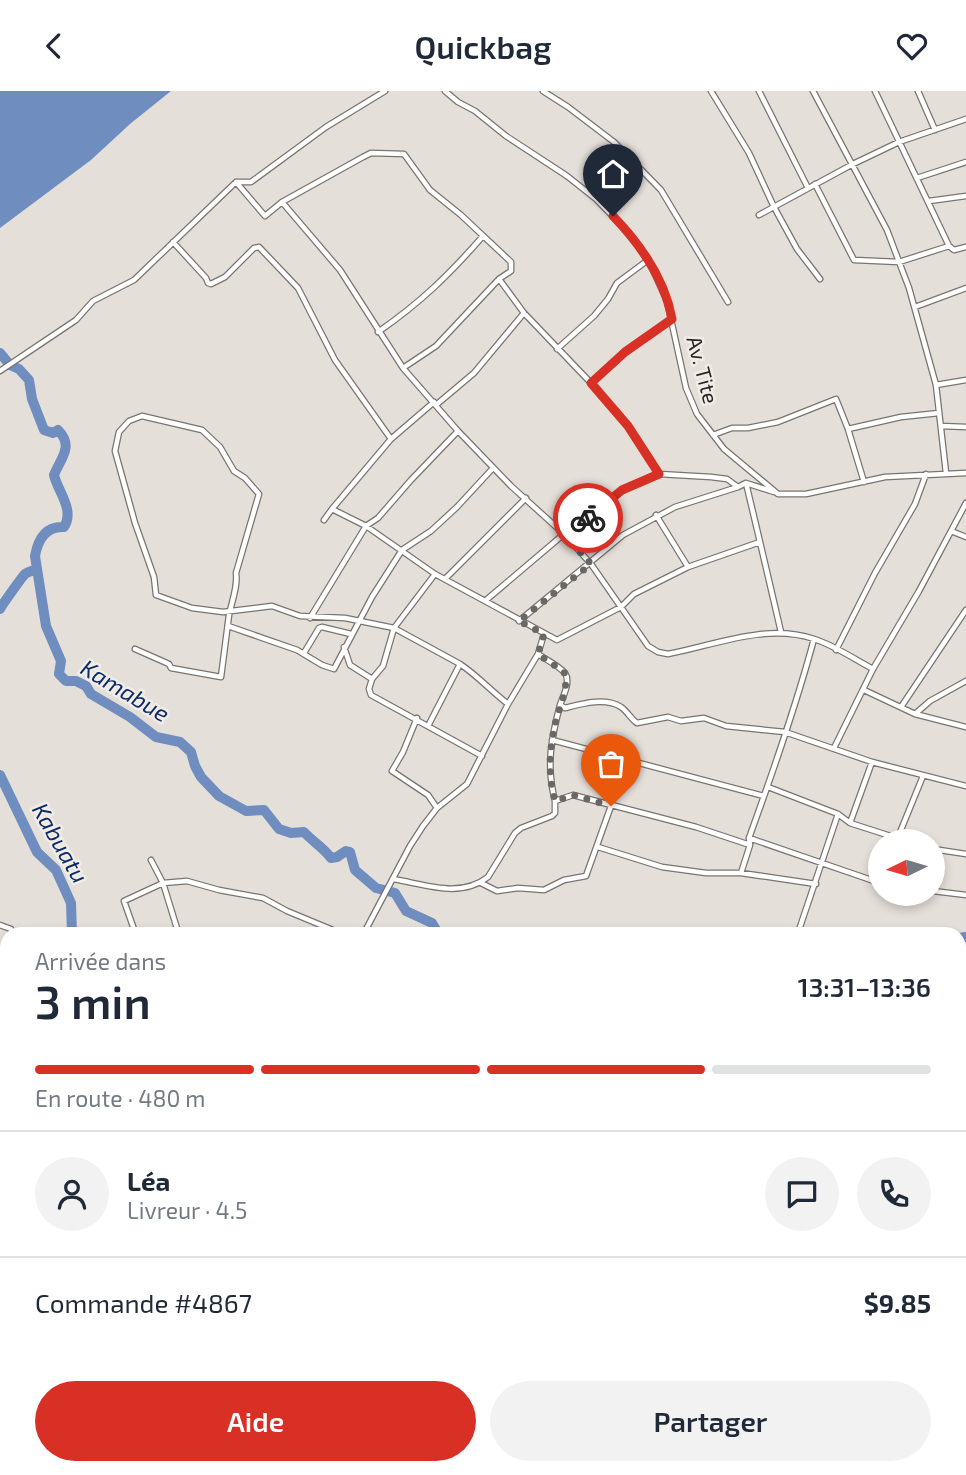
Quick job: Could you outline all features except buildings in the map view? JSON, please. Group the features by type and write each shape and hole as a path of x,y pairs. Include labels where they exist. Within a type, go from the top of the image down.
{"street":[{"path":"0,371 76,320 90,304 134,281 236,182 251,182 326,127 386,91"},
{"name":"Av. Tite","path":"445,91 458,103 484,117 506,136 567,176 596,199 630,234 648,259 667,301 687,388 696,414 724,449 778,493"},
{"path":"543,91 614,142 661,190 728,302"},
{"path":"711,91 750,153 774,207 797,249 820,279"},
{"path":"759,91 808,188"},
{"path":"813,91 887,230 915,307 936,385 946,473"},
{"path":"875,91 949,246 954,250 966,247"},
{"path":"918,91 935,129"},
{"path":"759,215 900,142 966,119"},
{"path":"236,182 265,216 282,202 371,153 404,154 430,190 461,215 513,266 436,346 403,368"},
{"path":"917,178 966,162"},
{"path":"815,184 854,260 899,262 949,246"},
{"path":"928,201 966,196"},
{"path":"282,202 340,270 403,368 458,431 565,535 591,564 648,646 668,654 739,637 781,632 814,639 873,669"},
{"path":"378,332 424,298 449,275 483,236"},
{"path":"173,241 211,284 225,277 254,248 259,247 298,288 335,360 391,439"},
{"path":"557,349 594,316 617,283 648,259"},
{"path":"499,279 524,313 628,426 659,474"},
{"path":"915,307 966,288"},
{"path":"324,520 391,439 474,373 524,313"},
{"path":"591,383 625,352 672,319"},
{"path":"936,385 966,380"},
{"path":"713,435 733,428 778,422 836,399 848,429 863,482"},
{"path":"848,429 901,417 939,413"},
{"path":"135,649 169,664 171,668 220,677 230,610 237,580 236,573 258,492 234,471 220,447 202,430 142,416 129,421 120,432 115,450 135,523 155,577 156,595 192,608 223,612 230,610 272,606 310,618 345,618 394,628 470,670 488,689 508,704"},
{"path":"941,426 966,427"},
{"path":"310,618 366,526 378,518 458,431"},
{"path":"228,626 304,653 332,670 372,597 402,550 431,531 494,468"},
{"path":"836,650 875,573 915,504 927,473"},
{"path":"519,621 623,535 675,507 746,483 778,493 806,494 885,477 966,473"},
{"path":"485,601 622,490 659,474 727,479 738,487"},
{"path":"746,483 781,632"},
{"path":"445,579 526,498"},
{"path":"834,748 873,669 966,503"},
{"path":"332,509 366,526 435,574 558,640 621,607 634,594 688,567 760,542"},
{"path":"656,516 688,567"},
{"path":"950,531 966,537"},
{"path":"435,574 394,628 383,666 372,679 369,689 371,695 482,755"},
{"path":"901,707 966,610"},
{"path":"304,653 318,628 351,634"},
{"path":"368,927 410,846 438,808 467,784 508,704 538,654 544,634"},
{"path":"741,873 750,845 749,838 802,683 814,639"},
{"path":"344,646 350,665 372,679"},
{"path":"393,879 428,887 453,889 480,882 488,877 515,833 555,813 549,778 552,740 566,685 564,672 538,654"},
{"path":"428,726 460,664"},
{"path":"915,714 930,701 966,681"},
{"path":"864,690 915,714 966,727"},
{"path":"560,705 565,708 589,703 614,705 621,707 637,723 668,717 681,722 704,718 726,726 785,732 873,762 966,786"},
{"path":"417,718 392,771 428,795 438,808"},
{"path":"552,740 764,796"},
{"path":"850,823 873,762"},
{"path":"901,829 923,776"},
{"path":"768,787 838,814 850,823 868,830"},
{"path":"555,801 573,795 696,827 750,845"},
{"path":"480,882 497,891 517,888 544,890 564,880 586,876 611,806"},
{"path":"800,926 838,814"},
{"path":"749,838 868,879"},
{"path":"597,847 662,867 706,873 741,873 816,884"},
{"path":"945,851 966,854"},
{"path":"150,860 163,883 177,927"},
{"path":"133,927 124,901 163,883 187,881 263,898 327,927"},
{"path":"945,892 966,895"}],"water":[{"path":"0,91 171,91 91,160 0,228"}],"waterway":[{"name":"Kamabue","path":"0,353 29,380 32,399 44,430 53,433 58,430 65,441 65,452 54,475 67,508 67,521 64,527 52,529 44,535 35,556 46,626 61,661 59,674 66,681 76,681 86,686 91,694 130,717 156,737 180,742 191,752 201,777 219,796 246,811 264,810 279,829 291,833 304,832 331,858 346,851 350,852 355,870 376,888 395,893 406,911 432,923 434,927"},
{"name":"Kabuatu","path":"0,609 25,574 37,569"},
{"name":"Kabuatu","path":"0,775 37,852 56,870 71,903 72,927"}],"way so far":[{"path":"588,518 566,536 591,564 519,621 544,634 538,654 564,672 567,680 555,723 550,758 549,778 555,801 573,795 611,806"}],"route":[{"path":"588,518 622,490 659,474 628,426 591,383 625,352 672,319 648,259 613,216"}]}
